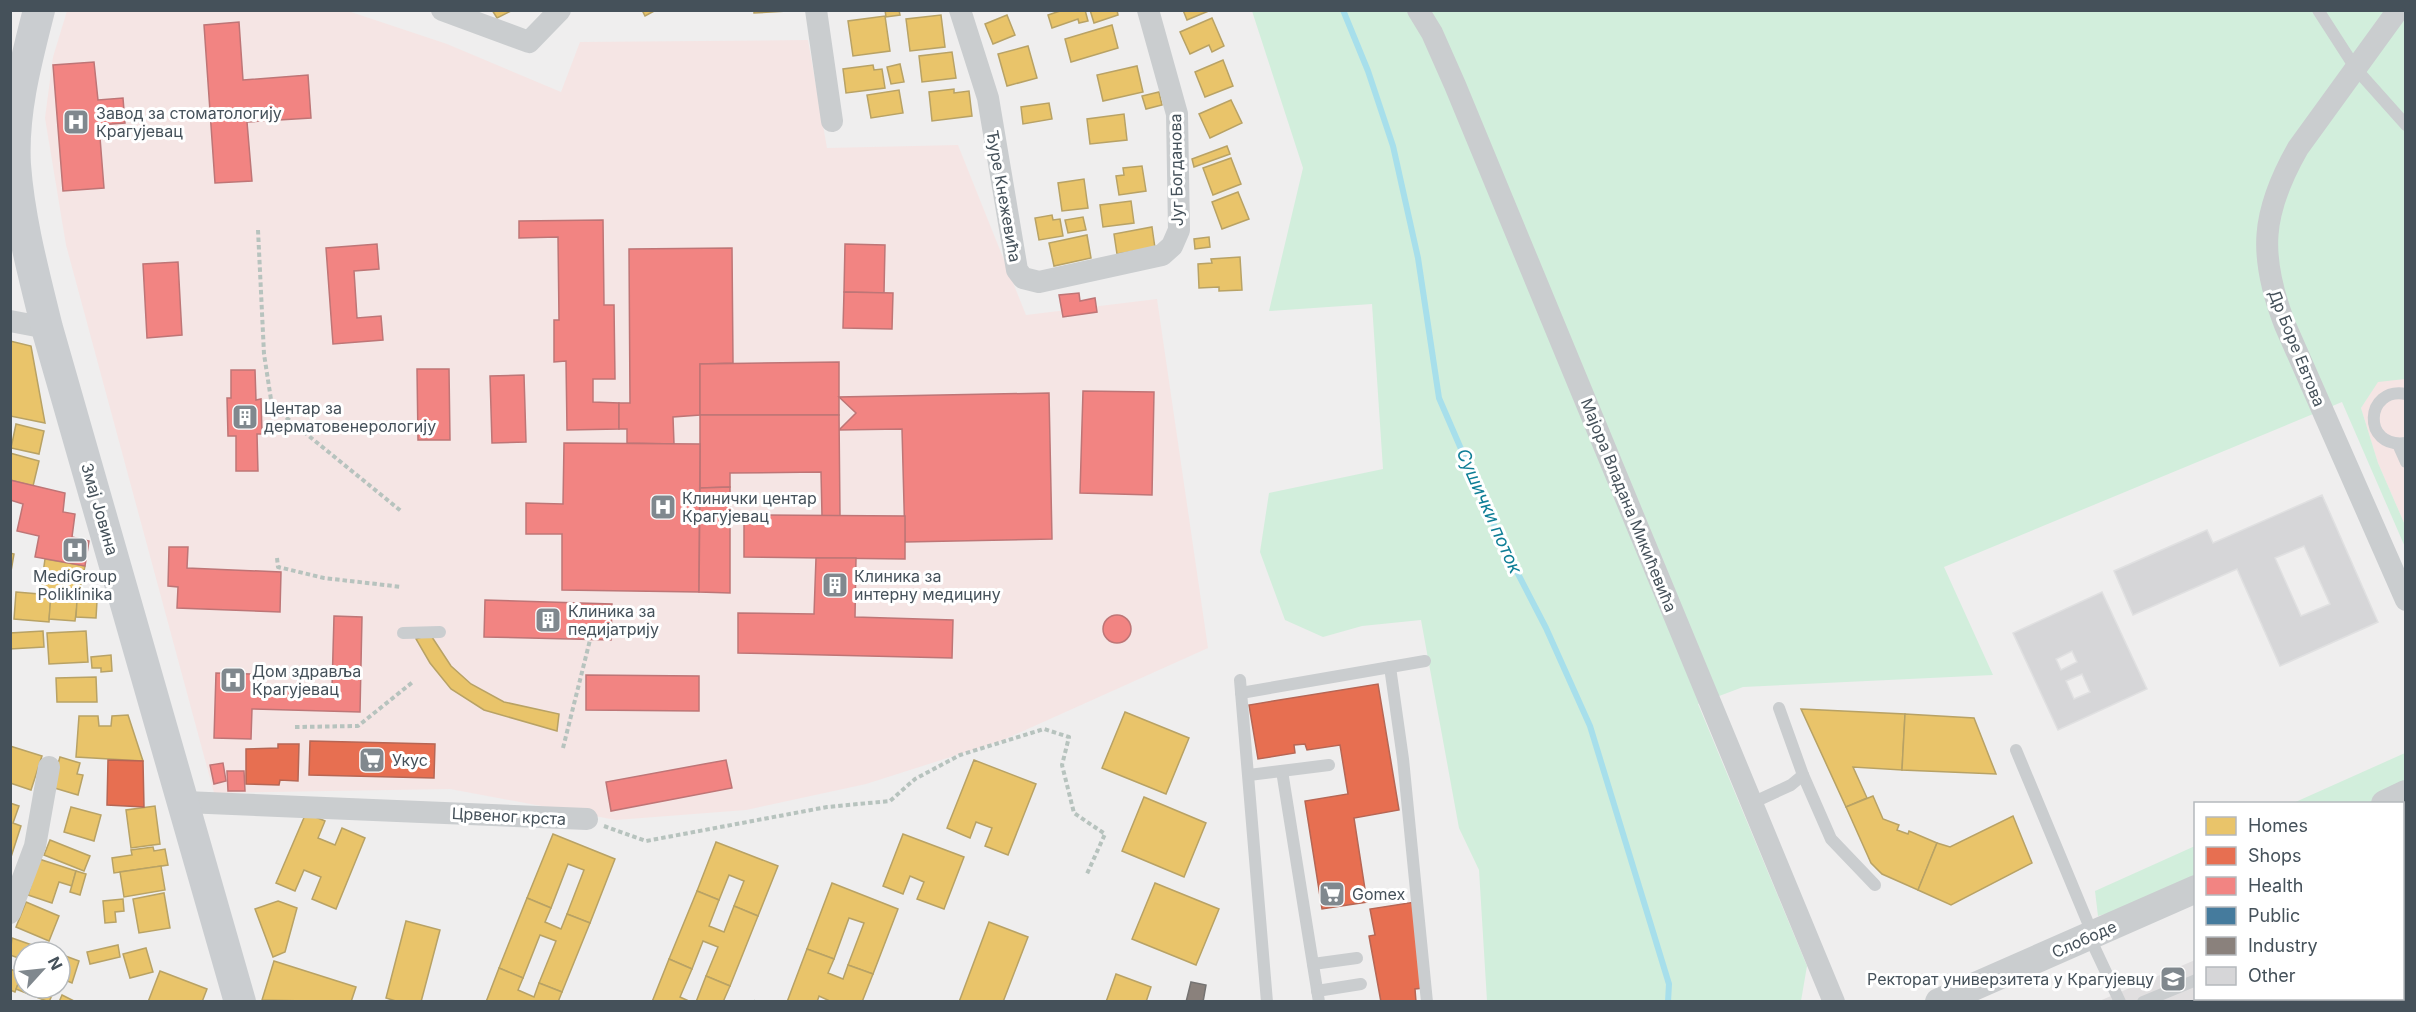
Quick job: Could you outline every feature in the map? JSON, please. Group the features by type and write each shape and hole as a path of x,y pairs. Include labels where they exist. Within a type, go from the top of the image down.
{"main road":[{"name":"Змај Јовина","path":"39,10 20,92 13,164 27,245 47,328 185,802 240,1002"}],"street":[{"path":"442,10 529,42 560,10"},
{"path":"816,10 832,121"},
{"name":"Ђуре Кнежевића","path":"960,10 988,98 1018,274 1023,278 1038,282 1162,255"},
{"name":"Југ Богданова","path":"1148,10 1177,114 1179,230 1172,246 1162,255"},
{"name":"Мајора Владана Микићевића","path":"1418,10 1432,33 1455,85 1834,1002"},
{"name":"Др Боре Евтова","path":"2398,10 2286,170 2274,196 2269,219 2267,267 2273,295 2285,325 2406,600"},
{"path":"10,321 47,328"},
{"path":"10,914 35,846 49,767"},
{"path":"2389,802 2406,794"},
{"name":"Црвеног крста","path":"185,802 587,819"},
{"name":"Слободе","path":"1939,1002 2194,890"}],"lane":[{"path":"2318,10 2356,69 2406,125"},
{"path":"2404,393 2385,397 2379,402 2373,417 2377,433 2390,443 2402,444 2406,462"},
{"path":"403,633 440,633"},
{"path":"1241,693 1425,661"},
{"path":"1390,667 1403,759 1427,1002"},
{"path":"1240,680 1267,1002"},
{"path":"1779,708 1803,775 1832,839 1875,885"},
{"path":"2016,750 2120,1002"},
{"path":"1249,774 1329,765"},
{"path":"1282,771 1318,996 1361,984"},
{"path":"1752,803 1791,785 1803,775"},
{"path":"1313,964 1357,958"},
{"path":"2143,1002 2194,981"}],"path":[{"path":"258,230 264,354 272,406 401,511"},
{"path":"277,558 278,567 324,578 402,587"},
{"path":"563,748 590,639"},
{"path":"296,727 358,726 414,681"},
{"name":"Црвеног крста","path":"587,819 646,841 827,807 890,801 915,779 960,755 1044,729 1069,736 1062,765 1074,813 1105,834 1086,876"}],"shaded area":[{"name":"Клинички центар Крагујевац","path":"67,11 348,11 447,44 561,92 580,42 808,40 827,148 958,145 1026,315 1157,299 1208,648 1001,741 866,784 746,810 616,820 450,789 214,793 66,245 45,118 53,57"},
{"path":"2405,379 2405,525 2378,463 2361,408 2378,381"},
{"name":"Ректорат универзитета у Крагујевцу","path":"2194,960 2194,1000 2339,1001 2097,1002"}],"green space":[{"path":"1252,11 2405,11 2405,379 2378,382 2361,408 2378,463 2405,525 2405,547 2342,402 1944,567 1993,675 1743,687 1698,704 1807,966 1801,1001 1487,1001 1479,870 1459,828 1421,620 1362,626 1323,637 1285,620 1260,552 1269,493 1383,469 1372,304 1269,311 1303,168"},
{"path":"2405,753 2405,794 2387,802 2295,802"},
{"path":"2194,846 2194,889 2098,916 2095,891"},
{"path":"2404,952 2405,1001 2344,1001 2404,1000"}],"building: Homes":[{"path":"492,10 513,10 497,18"},
{"path":"642,10 656,10 645,16"},
{"path":"754,10 787,10 787,11 754,13"},
{"path":"885,10 899,10 900,15 886,17"},
{"path":"1063,10 1085,10 1088,21 1079,23 1078,19 1052,28 1048,15"},
{"path":"1090,10 1117,10 1118,15 1094,23"},
{"path":"1183,10 1211,10 1187,20"},
{"path":"941,15 945,47 910,51 906,19"},
{"path":"1007,15 1015,35 993,44 985,24"},
{"path":"885,16 890,51 853,56 848,21"},
{"path":"1212,18 1224,46 1212,52 1209,45 1190,54 1180,32"},
{"path":"1112,25 1118,48 1071,62 1065,39"},
{"path":"1028,46 1037,78 1007,86 998,54"},
{"path":"952,52 956,78 922,82 919,56"},
{"path":"1223,60 1233,86 1205,97 1195,72"},
{"path":"900,64 904,82 891,84 887,67"},
{"path":"873,65 874,70 882,69 885,88 846,93 843,69"},
{"path":"1137,66 1143,92 1103,101 1097,75"},
{"path":"954,89 954,93 969,91 972,116 932,121 929,92"},
{"path":"899,90 903,113 871,118 867,95"},
{"path":"1159,92 1162,105 1146,109 1142,96"},
{"path":"1231,100 1242,123 1210,138 1199,114"},
{"path":"1049,103 1052,119 1023,124 1021,107"},
{"path":"1124,114 1127,140 1090,144 1087,119"},
{"path":"1227,146 1230,154 1194,167 1192,159"},
{"path":"1231,158 1241,184 1213,195 1203,168"},
{"path":"1142,166 1146,191 1119,195 1116,176 1124,175 1123,168"},
{"path":"1084,179 1088,208 1062,211 1058,183"},
{"path":"1238,192 1249,219 1222,229 1212,202"},
{"path":"1131,201 1134,223 1103,227 1100,205"},
{"path":"1052,215 1053,220 1060,219 1063,236 1039,240 1035,218"},
{"path":"1083,217 1086,230 1068,233 1065,220"},
{"path":"1152,227 1155,248 1117,254 1114,234"},
{"path":"1087,235 1091,258 1054,266 1049,243"},
{"path":"1209,237 1210,247 1195,249 1194,239"},
{"path":"1240,257 1242,290 1219,291 1219,287 1199,288 1198,264 1212,263 1211,259"},
{"path":"10,341 31,346 45,423 10,416"},
{"path":"16,424 44,431 39,454 11,448"},
{"path":"10,453 39,461 33,486 10,480"},
{"path":"10,553 14,554 10,577"},
{"path":"45,559 85,566 78,598 40,594"},
{"path":"16,592 51,595 49,622 14,619"},
{"path":"51,595 78,598 75,621 49,619"},
{"path":"77,600 97,601 96,618 76,617"},
{"path":"43,631 44,647 10,649 10,633"},
{"path":"86,631 88,662 49,664 47,633"},
{"path":"430,634 451,666 471,684 504,702 559,714 557,731 484,710 451,689 430,663 416,639"},
{"path":"111,655 112,671 101,672 101,668 92,668 91,657"},
{"path":"96,677 97,702 57,702 56,678"},
{"path":"1801,709 1905,714 1902,770 1853,767 1867,798 1846,807"},
{"path":"1125,712 1189,738 1166,794 1102,768"},
{"path":"1905,714 1974,718 1996,774 1902,770"},
{"path":"128,715 143,761 76,757 79,716 98,716 99,726 111,726 112,716"},
{"path":"10,746 42,756 31,790 10,783"},
{"path":"60,757 80,763 77,774 83,775 78,795 51,787"},
{"path":"974,760 1036,784 1008,855 985,846 992,828 976,822 970,838 947,828"},
{"path":"1873,796 1883,819 1899,825 1897,830 1908,834 1909,831 1937,843 1918,890 1882,874 1871,863 1846,807"},
{"path":"1144,797 1206,823 1184,877 1122,851"},
{"path":"10,803 19,806 13,823 21,826 11,857"},
{"path":"155,806 160,844 131,848 126,810"},
{"path":"71,807 101,815 94,841 64,832"},
{"path":"306,813 325,821 318,838 335,845 342,828 365,838 336,909 312,899 321,877 304,870 295,891 276,883"},
{"path":"2013,816 2032,863 1951,905 1918,890 1937,843 1950,847"},
{"path":"553,834 615,859 590,923 567,914 584,870 568,864 551,908 527,898"},
{"path":"903,834 964,857 944,909 917,899 924,882 910,876 903,894 883,886"},
{"path":"50,840 90,856 84,871 44,855"},
{"path":"716,842 778,866 758,916 734,906 744,881 729,875 719,900 697,891"},
{"path":"153,847 154,851 165,849 168,865 114,873 112,858 132,855 131,850"},
{"path":"39,859 76,871 72,886 59,882 52,903 28,895"},
{"path":"161,866 165,890 124,897 120,872"},
{"path":"76,871 86,874 80,895 70,892"},
{"path":"832,883 898,909 873,974 848,965 864,923 849,918 834,959 807,949"},
{"path":"1155,883 1219,909 1196,965 1132,939"},
{"path":"697,891 719,900 709,926 724,932 734,906 758,916 730,986 706,976 718,947 703,941 692,969 669,959"},
{"path":"164,893 170,928 139,933 133,899"},
{"path":"527,898 551,908 545,922 561,929 567,914 590,923 562,992 539,983 556,941 540,935 523,978 499,968"},
{"path":"123,899 124,911 115,912 116,922 105,923 103,901"},
{"path":"278,901 297,908 285,952 273,957 255,909"},
{"path":"26,902 59,916 49,940 16,927"},
{"path":"406,921 440,930 421,1002 399,1002 386,998"},
{"path":"989,922 1028,937 1003,1002 959,1002"},
{"path":"12,938 18,940 12,940 12,956 10,955"},
{"path":"118,945 120,957 90,964 87,952"},
{"path":"146,948 153,972 130,978 123,954"},
{"path":"807,949 834,959 828,973 843,979 848,965 873,974 862,1002 832,1002 819,996 817,1002 787,1002"},
{"path":"72,958 79,961 72,983"},
{"path":"669,959 692,969 680,997 691,1002 652,1002"},
{"path":"274,961 356,987 351,1002 262,1000"},
{"path":"499,968 523,978 518,990 534,997 539,983 562,992 558,1002 486,1002"},
{"path":"10,969 12,970 12,991 10,990"},
{"path":"160,971 207,989 202,1002 148,1002"},
{"path":"1116,974 1151,987 1146,1002 1106,1002"},
{"path":"706,976 730,986 723,1002 696,1002"},
{"path":"60,1000 72,1000 76,1002 59,1002"}],"building: Shops":[{"path":"1378,684 1399,810 1354,818 1367,902 1322,909 1305,801 1348,794 1340,745 1307,750 1305,744 1294,745 1295,753 1258,759 1249,705"},
{"name":"Укус","path":"310,741 435,744 434,778 309,775"},
{"path":"278,744 299,744 298,781 280,780 279,785 246,784 246,749 278,748"},
{"path":"108,760 143,761 144,807 107,805"},
{"path":"1415,902 1423,988 1415,989 1416,1002 1381,1002 1369,936 1375,935 1370,909"}],"building: Health":[{"path":"239,22 243,80 308,75 311,118 247,122 252,181 215,183 204,25"},
{"path":"94,62 98,100 123,98 125,123 99,125 104,188 63,191 53,65"},
{"path":"603,220 604,305 614,305 615,379 593,379 593,402 619,403 619,429 567,430 566,361 554,362 554,320 559,320 558,237 519,238 519,221"},
{"path":"377,244 379,269 354,271 357,318 381,316 383,340 333,344 326,248"},
{"path":"845,244 885,245 884,293 844,292"},
{"path":"732,248 733,363 700,364 700,415 673,417 674,444 627,443 627,429 619,429 619,403 630,403 629,249"},
{"path":"178,262 182,335 147,338 143,264"},
{"path":"844,292 893,293 892,329 843,328"},
{"path":"1079,293 1080,301 1095,298 1097,312 1063,317 1059,295"},
{"path":"839,362 839,415 700,415 700,364"},
{"path":"417,369 449,369 450,440 418,440"},
{"name":"Центар за дерматовенерологију","path":"231,370 255,370 256,400 261,399 262,434 257,434 258,471 236,471 236,436 228,436 227,398 231,398"},
{"path":"524,375 526,442 492,443 490,376"},
{"path":"1083,391 1154,392 1152,495 1080,493"},
{"path":"1049,393 1052,539 905,542 902,429 839,430 856,413 839,397"},
{"path":"700,415 839,415 840,516 822,516 821,472 730,473 730,487 700,488"},
{"path":"564,443 700,444 699,592 562,590 562,534 526,534 526,503 563,504"},
{"path":"10,480 65,493 63,512 75,514 72,537 89,541 85,566 35,557 39,536 17,531 23,504 10,500"},
{"path":"730,487 730,593 699,592 700,488"},
{"path":"744,515 905,516 905,559 744,557"},
{"path":"169,547 188,547 187,568 281,572 280,612 177,608 178,587 168,586"},
{"name":"Клиника за интерну медицину","path":"816,558 856,558 855,617 953,620 952,658 738,653 738,613 814,614"},
{"name":"Клиника за педијатрију","path":"485,600 612,604 611,640 484,637"},
{"path":"1117,615 1127,619 1131,629 1127,639 1117,643 1107,639 1103,629 1107,619"},
{"name":"Дом здравља Крагујевац","path":"334,616 362,617 360,712 252,709 251,739 214,738 216,673 251,674 251,685 332,688"},
{"path":"586,675 699,676 699,711 586,710"},
{"path":"726,760 732,788 611,811 606,782"},
{"path":"223,763 226,781 214,784 210,765"},
{"path":"227,771 244,771 245,791 228,791"}],"building: Public":[{"path":"2404,896 2406,896 2406,940 2404,941"}],"building: Industry":[{"path":"1191,982 1206,985 1203,1002 1186,1002"}],"building: Other":[{"path":"2322,495 2378,622 2280,666 2237,569 2133,615 2114,571 2207,530 2213,543","holes":["2304,546 2330,604 2301,616 2275,558"]},
{"path":"2102,592 2147,689 2058,730 2013,633","holes":["2072,651 2077,662 2061,670 2056,659","2082,674 2090,692 2074,699 2066,681"]}],"waterway":[{"name":"Сушички поток","path":"1343,10 1368,71 1393,146 1418,258 1439,398 1500,539 1546,628 1590,726 1669,984 1668,1002"}],"place":[{"name":"Завод за стоматологију Крагујевац","path":"76,122"},
{"name":"Центар за дерматовенерологију","path":"245,417"},
{"name":"Клинички центар Крагујевац","path":"663,507"},
{"name":"MediGroup Poliklinika","path":"75,550"},
{"name":"Клиника за интерну медицину","path":"835,585"},
{"name":"Клиника за педијатрију","path":"548,620"},
{"name":"Дом здравља Крагујевац","path":"233,680"},
{"name":"Укус","path":"372,760"},
{"name":"Gomex","path":"1332,894"},
{"name":"Ректорат универзитета у Крагујевцу","path":"2173,979"}]}
